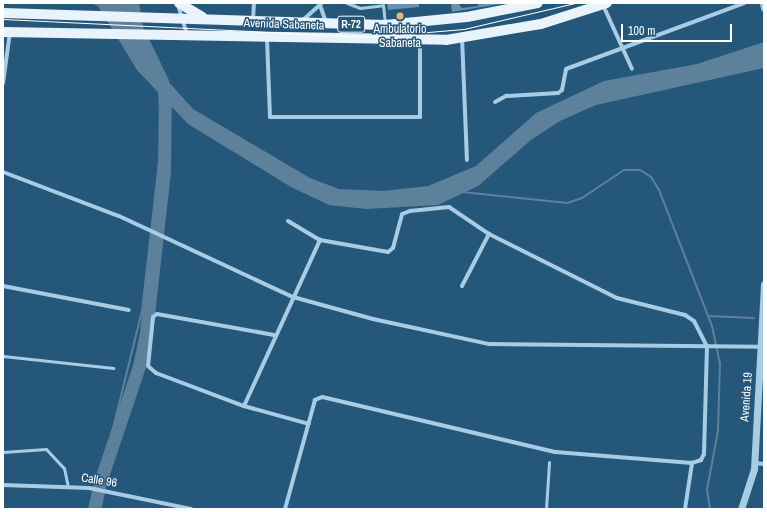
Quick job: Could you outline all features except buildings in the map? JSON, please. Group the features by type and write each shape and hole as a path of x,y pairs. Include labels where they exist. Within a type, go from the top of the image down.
{"main road":[{"path":"164,18 178,3 194,14 210,20"},
{"name":"Avenida Sabaneta","path":"3,13 385,25 467,17 538,3"},
{"name":"Avenida Sabaneta","path":"6,32 89,32 267,39 420,40 462,37 541,24 606,4"}],"street":[{"path":"178,3 187,35"},
{"path":"253,20 254,3"},
{"path":"495,102 506,96 558,93 564,86 566,68 744,3"},
{"path":"763,3 764,8"},
{"path":"301,22 321,4 326,23"},
{"path":"606,4 625,46 632,69"},
{"path":"3,83 6,32"},
{"path":"462,37 467,160"},
{"path":"267,39 270,117 420,117 420,40"},
{"path":"3,172 146,228 293,297 372,319 489,344 763,347"},
{"path":"285,509 315,400 322,397 555,452 692,463 701,460 704,454 707,346 694,321 685,315 617,298 489,234 449,207 402,214 393,248 388,252 320,240 288,221"},
{"path":"462,286 489,234"},
{"path":"244,406 274,336 320,240"},
{"name":"Avenida 19","path":"741,509 754,463 763,347 764,284"},
{"path":"3,286 129,310"},
{"path":"274,336 157,314 153,317 148,366 156,373 244,406 309,424"},
{"path":"685,509 692,463"},
{"path":"754,463 764,464"},
{"name":"Calle 96","path":"3,485 89,488 191,509"}],"lane":[{"path":"347,3 360,8 383,4 385,25"},
{"path":"3,356 113,368"},
{"path":"3,452 46,449 64,468 68,487"},
{"path":"546,509 549,462"}],"water":[{"path":"90,3 139,3 149,60 193,109 310,178 339,189 383,191 428,186 476,166 536,113 604,81 697,64 764,42 764,68 596,105 560,121 531,140 478,186 438,205 366,209 329,205 291,187 188,124 137,70 98,6"}],"waterway":[{"path":"141,38 162,81"},
{"path":"94,509 101,479 139,366 146,332 164,171 165,89"},
{"path":"93,509 142,311 162,136 159,93"},
{"path":"462,192 567,203 582,198 624,170 640,170 651,177 659,190 712,326 720,363 718,431 707,490 710,509"},
{"path":"708,316 754,318"}],"tram line":[{"path":"3,19 369,37 464,29 575,3"}],"place":[{"name":"Ambulatorio Sabaneta","path":"400,16"}]}
